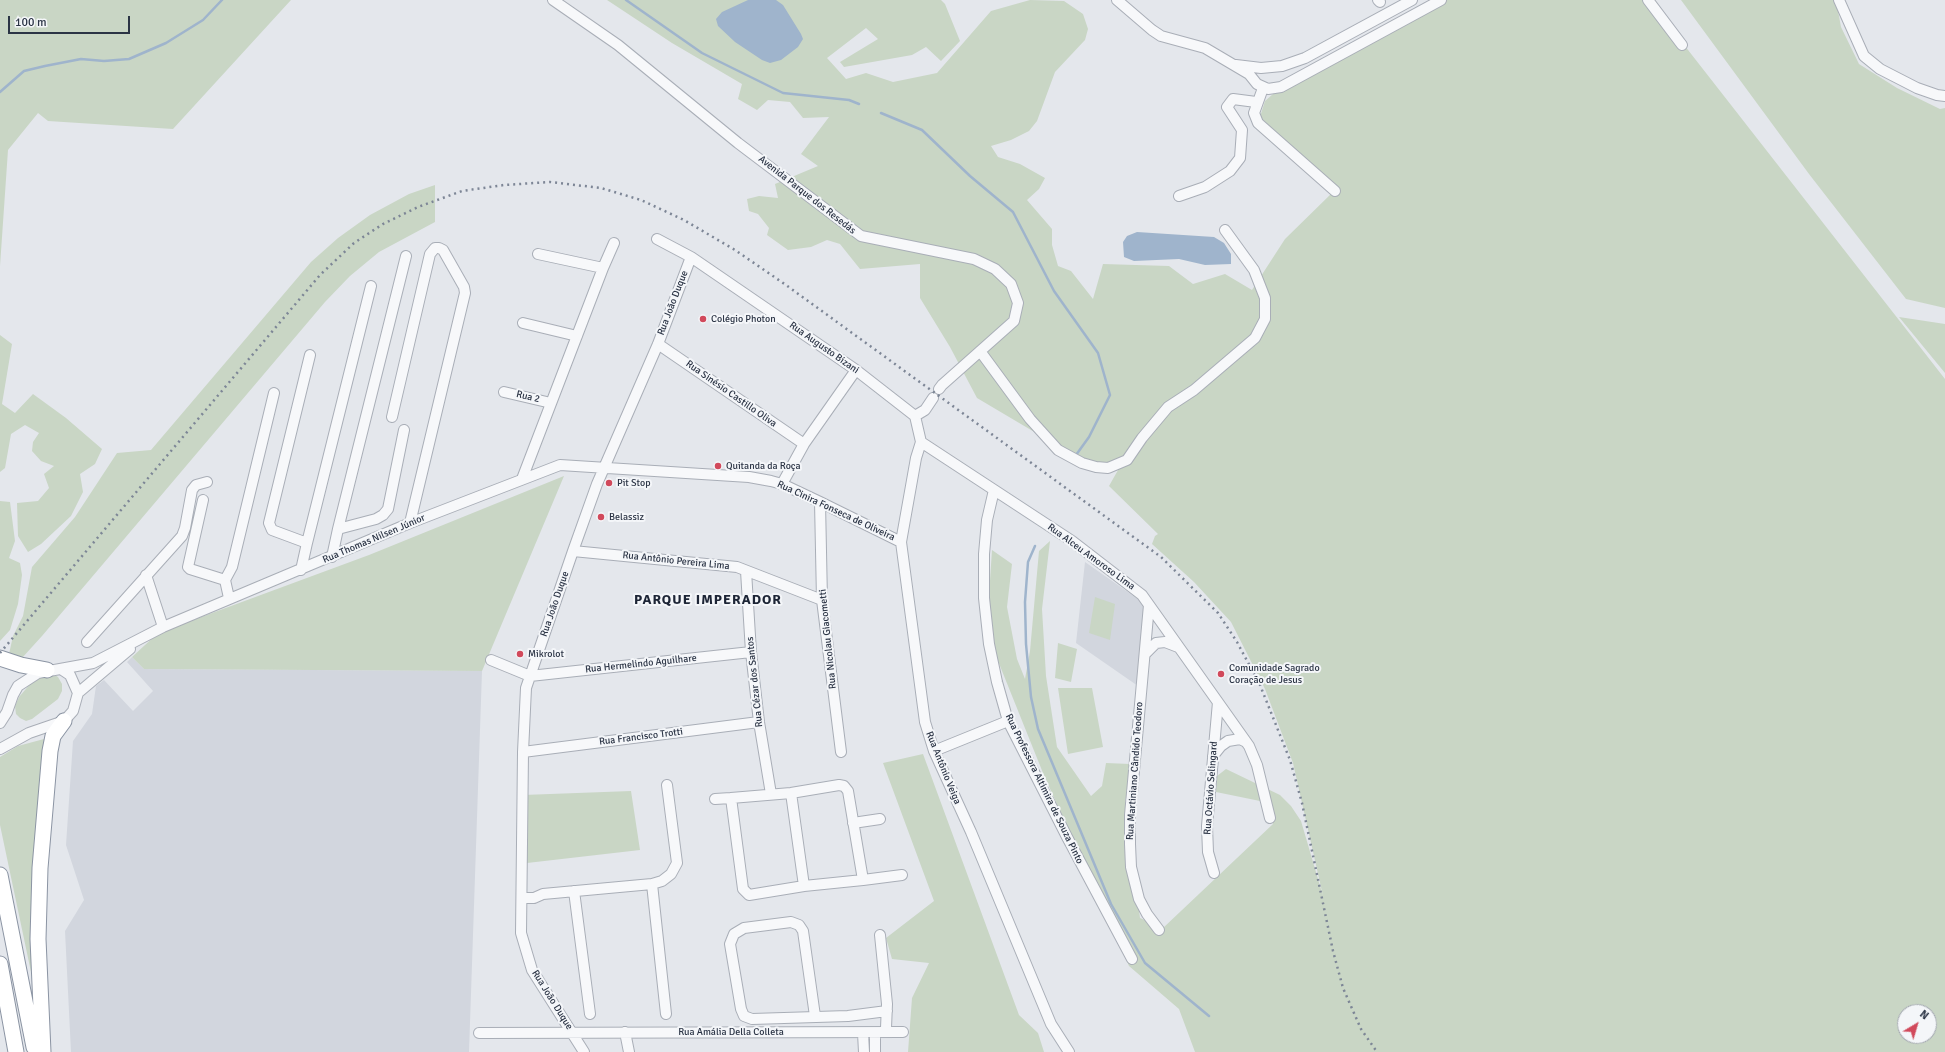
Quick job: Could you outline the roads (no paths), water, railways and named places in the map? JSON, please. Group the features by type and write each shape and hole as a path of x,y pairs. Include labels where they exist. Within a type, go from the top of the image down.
{"highway":[{"path":"0,658 20,665 54,670"},
{"path":"42,1052 38,939 40,868 50,751 54,736 64,721"},
{"path":"0,875 15,946 34,1052"},
{"path":"0,964 16,1052"}],"street":[{"name":"Avenida Parque dos Resedás","path":"553,0 612,41 738,143 861,236 974,259 995,269 1011,284 1018,303 1014,321 939,389"},
{"path":"1117,0 1161,36 1205,48 1249,74 1263,88 1273,89 1281,87 1441,0"},
{"path":"1230,64 1261,68 1282,66 1305,58 1412,0"},
{"path":"1648,0 1682,45"},
{"path":"1839,0 1864,56 1880,69 1917,88 1937,95 1945,96"},
{"path":"1263,88 1256,102 1254,113 1258,123 1335,191"},
{"path":"1179,196 1205,186 1230,171 1240,158 1242,130 1227,107 1233,100 1256,102"},
{"path":"980,351 1030,419 1058,450 1082,463 1096,467 1108,468 1127,460 1142,438 1168,407 1194,390 1255,338 1265,319 1265,298 1254,270 1225,230"},
{"name":"Rua Augusto Bizani","path":"657,239 691,257 856,370 915,416"},
{"path":"522,479 603,268 614,244"},
{"path":"392,417 430,254 435,248 439,248 443,250 464,286 465,293 410,523"},
{"path":"538,254 603,268"},
{"path":"332,557 406,256"},
{"name":"Rua João Duque","path":"584,1052 532,970 521,933 523,752 526,688 573,551 604,468 658,344 691,257"},
{"path":"301,570 306,543 371,286"},
{"path":"523,323 577,336"},
{"name":"Rua Sinésio Castillo Oliva","path":"658,344 804,444"},
{"path":"306,543 272,530 269,523 310,355"},
{"path":"782,484 804,444 856,370"},
{"name":"Rua 2","path":"504,392 551,403"},
{"path":"229,598 225,580 232,567 274,393"},
{"path":"915,416 926,410 933,398"},
{"name":"Rua Antônio Veiga","path":"915,416 921,442 916,458 901,542 925,722 934,750 971,832 1051,1024 1069,1052"},
{"path":"338,529 376,519 383,516 388,509 404,430"},
{"name":"Rua Alceu Amoroso Lima","path":"921,442 1072,541 1136,590 1149,605 1181,649 1246,742 1257,765 1270,818"},
{"name":"Rua Thomas Nilsen Júnior","path":"0,723 7,712 18,686 32,676 54,670 93,663 163,627 229,598 301,570 410,523 560,465 604,468"},
{"name":"Rua Cinira Fonseca de Oliveira","path":"604,468 749,477 782,484 901,542"},
{"path":"87,642 184,533 194,487 207,482"},
{"name":"Rua Professora Altimira de Souza Pinto","path":"994,490 987,520 984,554 984,598 988,644 1008,721 1067,837 1132,959"},
{"path":"203,500 188,567 190,569 225,580"},
{"name":"Rua Nicolau Giacometti","path":"820,502 822,600 841,752"},
{"name":"Rua Antônio Pereira Lima","path":"573,551 737,567 822,600"},
{"name":"Rua Cézar dos Santos","path":"746,571 751,652 759,722 771,794"},
{"path":"146,575 163,627"},
{"name":"Rua Martiniano Cândido Teodoro","path":"1149,605 1130,815 1131,867 1139,899 1146,914 1159,930"},
{"name":"Rua Thomas Nilsen Júnior","path":"78,693 149,634"},
{"path":"1145,654 1156,642 1173,643 1181,649"},
{"name":"Rua Hermelindo Aguilhare","path":"530,676 751,652"},
{"path":"491,660 530,676"},
{"path":"0,749 29,733 64,721 73,711 78,693 70,675 54,670"},
{"name":"Rua Octávio Selingard","path":"1214,873 1208,852 1207,826 1218,702"},
{"path":"934,750 1008,721"},
{"name":"Rua Francisco Trotti","path":"523,752 759,722"},
{"path":"1213,756 1221,746 1228,741 1240,739 1246,742"},
{"path":"522,894 534,898 543,894 652,884 662,881 672,874 677,863 667,785"},
{"path":"715,799 790,793 838,785 844,786 848,792 863,880"},
{"path":"790,793 804,886"},
{"path":"731,798 743,889 744,893 748,895 804,886 863,880 902,874"},
{"path":"853,823 880,819"},
{"path":"652,884 666,1014"},
{"path":"574,891 590,1014"},
{"path":"815,1016 803,931 799,925 791,922 744,928 734,934 730,944 741,1009 744,1016 752,1019 848,1016 886,1011"},
{"path":"875,1052 880,1032 886,1028 880,935"},
{"path":"625,1032 629,1052"},
{"name":"Rua Amália Della Colleta","path":"479,1033 903,1032"},
{"path":"863,1033 864,1052"}],"water":[{"path":"748,0 776,0 783,5 803,39 798,47 781,60 770,63 762,60 735,42 718,26 716,19 722,12"},
{"path":"1137,232 1214,237 1224,243 1231,254 1231,264 1205,265 1179,259 1134,261 1124,257 1123,242 1127,236"}],"waterway":[{"path":"0,92 24,71 81,59 104,61 129,59 166,43 203,20 222,0"},
{"path":"626,0 702,53 783,93 849,100 859,104"},
{"path":"881,113 922,130 970,176 1013,212 1054,291 1098,353 1110,395 1089,437 1076,455"},
{"path":"1035,546 1028,562 1025,602 1026,644 1031,697 1038,729 1111,904 1145,963 1209,1016"}],"railway":[{"path":"0,653 320,275 354,243 383,224 418,207 462,191 504,185 550,182 601,188 641,200 684,220 735,250 786,285 1161,557 1218,613 1237,642 1260,685 1290,760 1302,803 1333,951 1343,988 1361,1029 1377,1052"}],"place":[{"name":"Colégio Photon","path":"703,319"},
{"name":"Quitanda da Roça","path":"718,466"},
{"name":"Pit Stop","path":"609,483"},
{"name":"Belassiz","path":"601,517"},
{"name":"Mikrolot","path":"520,654"},
{"name":"Comunidade Sagrado Coração de Jesus","path":"1221,674"}],"district":[{"name":"PARQUE IMPERADOR","path":"708,600"}]}
